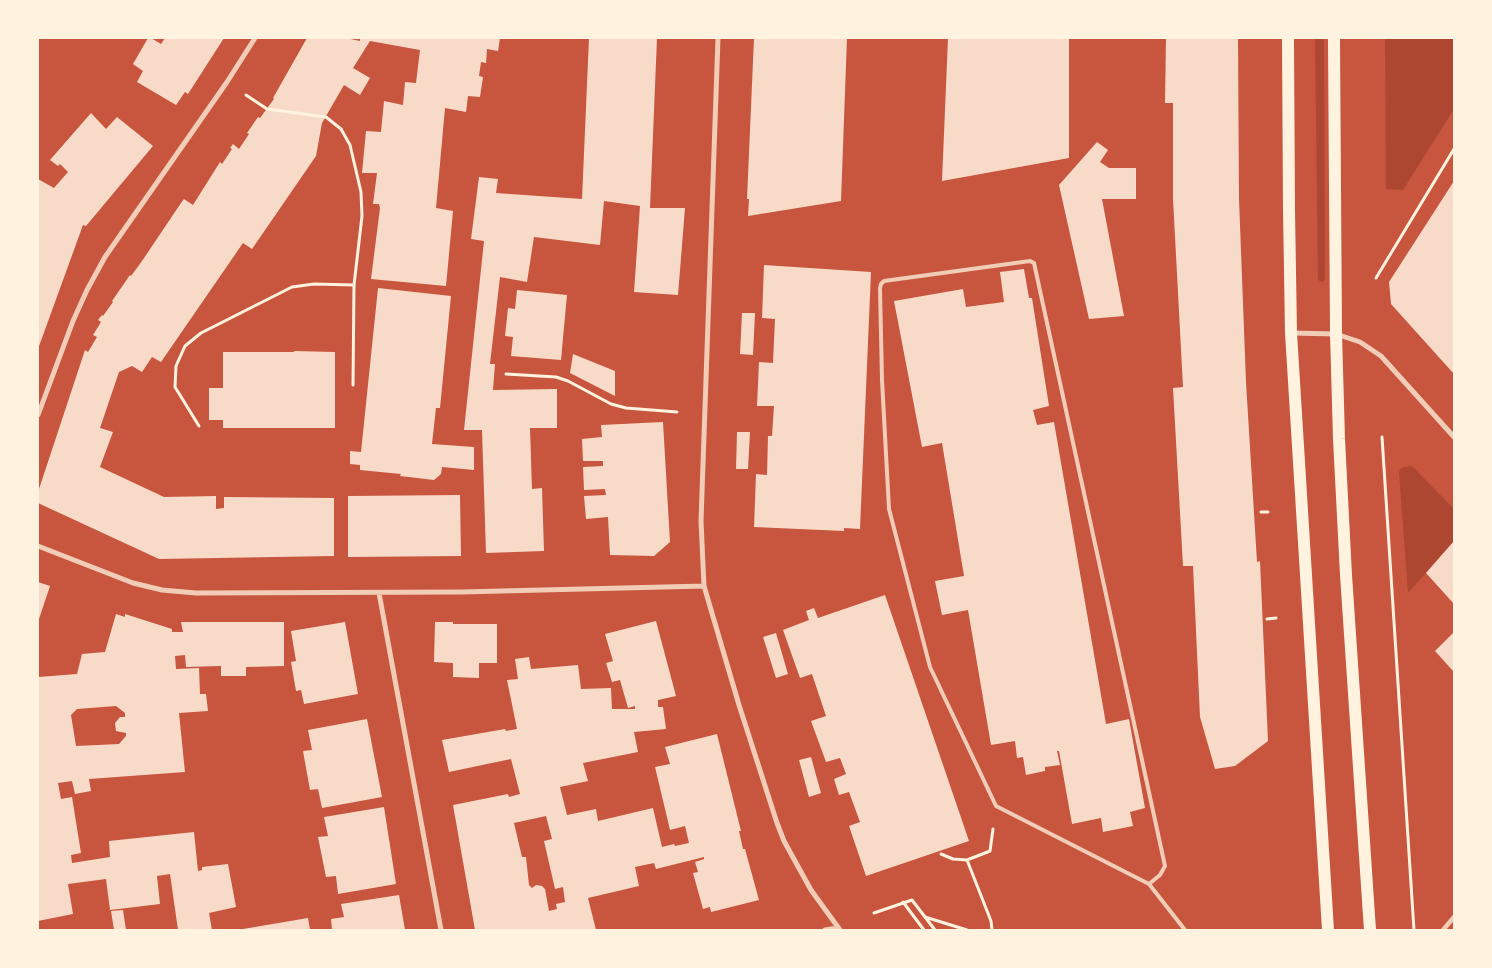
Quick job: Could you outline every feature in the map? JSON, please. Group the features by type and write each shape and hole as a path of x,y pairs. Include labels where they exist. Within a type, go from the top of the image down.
{"main road":[{"path":"1288,38 1288,200 1291,333 1328,930"},
{"path":"1334,38 1336,334 1346,574 1370,930"}],"street":[{"path":"38,414 72,321 105,257 227,82 255,38"},
{"path":"718,38 701,521 704,586 739,705 784,841 811,890 839,929"},
{"path":"1291,333 1336,334 1360,342 1380,356 1454,437"},
{"path":"38,546 133,583 162,590 196,593 378,593 704,586"},
{"path":"378,593 441,930"},
{"path":"1443,930 1454,917"},
{"path":"825,930 839,929"}],"lane":[{"path":"1149,884 1160,875 1165,866 1034,263 1030,261 884,281 880,288 888,509 930,667 996,806 1149,884 1185,930"}],"path":[{"path":"241,92 267,109 326,117 341,129 350,145 361,192 362,216 354,285 352,385"},
{"path":"1376,278 1454,149"},
{"path":"199,426 175,387 176,366 186,346 201,334 292,287 314,284 354,285"},
{"path":"506,374 556,377 568,381 611,404 626,408 678,412"},
{"path":"1382,437 1414,930"},
{"path":"1261,512 1268,512"},
{"path":"1267,619 1276,618"},
{"path":"941,854 953,859 967,860 990,851 996,806"},
{"path":"967,860 991,921 992,930"},
{"path":"874,913 912,900 935,930"},
{"path":"903,902 924,930"},
{"path":"924,917 967,930"}],"shaded area":[{"path":"1315,38 1324,38 1325,280 1322,282 1318,280"},
{"path":"1385,38 1454,38 1454,109 1403,190 1386,189"},
{"path":"1410,466 1454,509 1454,541 1408,593 1399,472 1401,468"}],"building":[{"path":"148,38 161,44 165,38 224,38 188,94 185,92 176,105 137,82 143,71 133,64"},
{"path":"307,38 346,38 360,41 360,38 500,38 498,51 487,49 486,63 481,62 479,76 483,77 480,97 468,96 466,112 445,108 436,208 453,211 446,286 371,279 380,208 379,204 373,204 377,173 362,173 366,131 381,132 384,101 403,105 405,82 416,83 420,50 370,41 353,68 370,78 360,95 344,85 322,123 316,156 252,249 243,243 161,362 152,357 142,372 132,366 119,372 100,428 113,432 100,467 164,497 216,496 216,509 224,508 224,497 334,498 334,556 159,559 38,503 38,492 85,350 88,352 97,337 93,335 101,322 98,320 113,302 184,199 193,205 220,162 222,164 232,149 230,148 233,144 239,149 258,117 260,118 274,99"},
{"path":"589,38 657,38 650,208 685,208 678,295 634,292 640,206 604,201 600,245 534,237 527,282 500,277 490,364 495,364 493,390 557,389 557,428 530,428 532,489 542,488 544,551 486,553 482,430 464,430 484,241 471,239 479,177 498,179 496,193 582,199"},
{"path":"754,38 847,38 841,201 748,216 749,199 747,199"},
{"path":"948,38 1069,38 1069,158 942,181"},
{"path":"1166,38 1238,38 1239,199 1246,382 1257,562 1260,561 1268,741 1235,766 1215,769 1200,717 1193,566 1183,566 1173,388 1183,387 1173,199 1173,103 1165,103"},
{"path":"91,113 106,129 117,117 153,146 86,226 83,225 38,349 38,179 54,188 68,172 60,164 58,166 50,160"},
{"path":"1097,142 1108,150 1100,162 1109,168 1136,168 1136,199 1102,199 1124,316 1089,319 1059,185"},
{"path":"1454,181 1454,374 1391,304 1389,282"},
{"path":"764,265 871,272 860,529 844,528 844,531 754,527 756,474 767,475 768,436 772,436 774,406 757,406 759,362 773,363 775,319 762,318"},
{"path":"1024,269 1029,298 1032,298 1049,406 1033,410 1037,425 1054,422 1106,724 1129,719 1145,808 1130,812 1133,826 1103,832 1101,818 1072,824 1059,751 1057,751 1060,765 1045,767 1045,771 1026,775 1023,757 1017,758 1015,741 991,745 968,610 942,615 935,581 964,576 942,443 922,447 894,301 963,289 966,307 1004,302 1000,272"},
{"path":"378,288 451,296 440,408 436,408 432,444 474,447 474,470 442,467 441,474 434,480 400,476 401,474 360,470 360,465 350,464 350,451 361,452"},
{"path":"517,290 567,295 561,360 511,356 513,337 505,336 508,308 515,309"},
{"path":"742,313 755,313 753,355 740,354"},
{"path":"223,352 335,352 335,428 223,428 223,420 209,420 209,388 223,388"},
{"path":"573,354 615,371 615,396 570,373"},
{"path":"663,422 670,542 654,556 610,555 608,517 586,519 584,496 606,495 605,489 584,490 583,467 603,466 603,461 583,461 582,439 602,437 601,425"},
{"path":"737,432 750,432 748,469 736,469"},
{"path":"460,495 461,556 348,557 348,496"},
{"path":"1454,541 1454,604 1426,573"},
{"path":"38,582 50,586 38,622"},
{"path":"885,595 969,841 866,876 849,826 860,822 849,792 839,795 834,779 846,774 840,758 826,762 811,721 826,716 812,674 800,678 783,630 809,620 806,611 814,608 818,618"},
{"path":"116,614 125,617 125,614 172,629 172,632 183,632 181,622 284,622 284,666 246,667 246,676 221,676 221,666 186,667 185,655 175,656 176,669 199,668 200,694 206,694 208,711 179,713 185,772 89,779 91,791 75,794 72,781 58,783 61,799 72,797 81,853 71,855 72,863 110,857 109,841 194,832 198,871 202,870 202,867 228,864 236,907 209,913 212,930 178,930 170,874 157,876 160,904 110,910 106,879 68,884 73,914 38,921 38,677 77,674 82,654 105,652","holes":["116,706 125,713 125,717 120,717 115,723 116,731 126,733 126,736 119,744 76,746 71,715 77,709"]},
{"path":"656,621 676,696 658,700 658,707 663,707 666,729 634,732 638,752 583,763 588,781 560,787 567,815 596,809 598,821 653,808 662,847 689,843 685,826 670,830 655,767 670,764 665,747 717,734 741,831 739,831 743,849 745,849 759,900 711,912 710,907 703,909 693,873 698,872 695,862 704,859 704,857 656,869 654,863 635,867 639,886 588,898 596,930 475,930 453,805 508,794 509,797 520,794 511,759 449,772 442,740 505,729 506,731 517,729 507,680 518,679 515,659 529,657 531,669 578,665 581,689 611,688 612,709 635,709 635,706 628,708 620,680 612,682 606,663 613,661 605,634","holes":["546,816 552,839 544,841 555,889 563,887 565,902 556,904 557,909 549,911 545,889 542,886 536,885 532,888 529,885 526,857 522,857 514,823"]},
{"path":"345,622 358,694 304,704 301,690 296,691 291,662 296,661 291,631"},
{"path":"435,622 497,624 497,663 479,663 479,678 453,677 453,663 434,662"},
{"path":"776,633 788,674 776,678 763,637"},
{"path":"1453,633 1454,635 1453,671 1435,651"},
{"path":"367,719 382,797 322,808 318,789 310,790 303,751 312,750 308,730"},
{"path":"811,757 821,793 809,797 799,760"},
{"path":"384,807 396,884 338,894 336,876 326,877 318,837 328,836 324,817"},
{"path":"399,895 405,930 332,930 331,919 344,917 341,904"},
{"path":"123,910 126,930 114,930 111,911"},
{"path":"308,918 310,930 243,930 243,929"}]}
